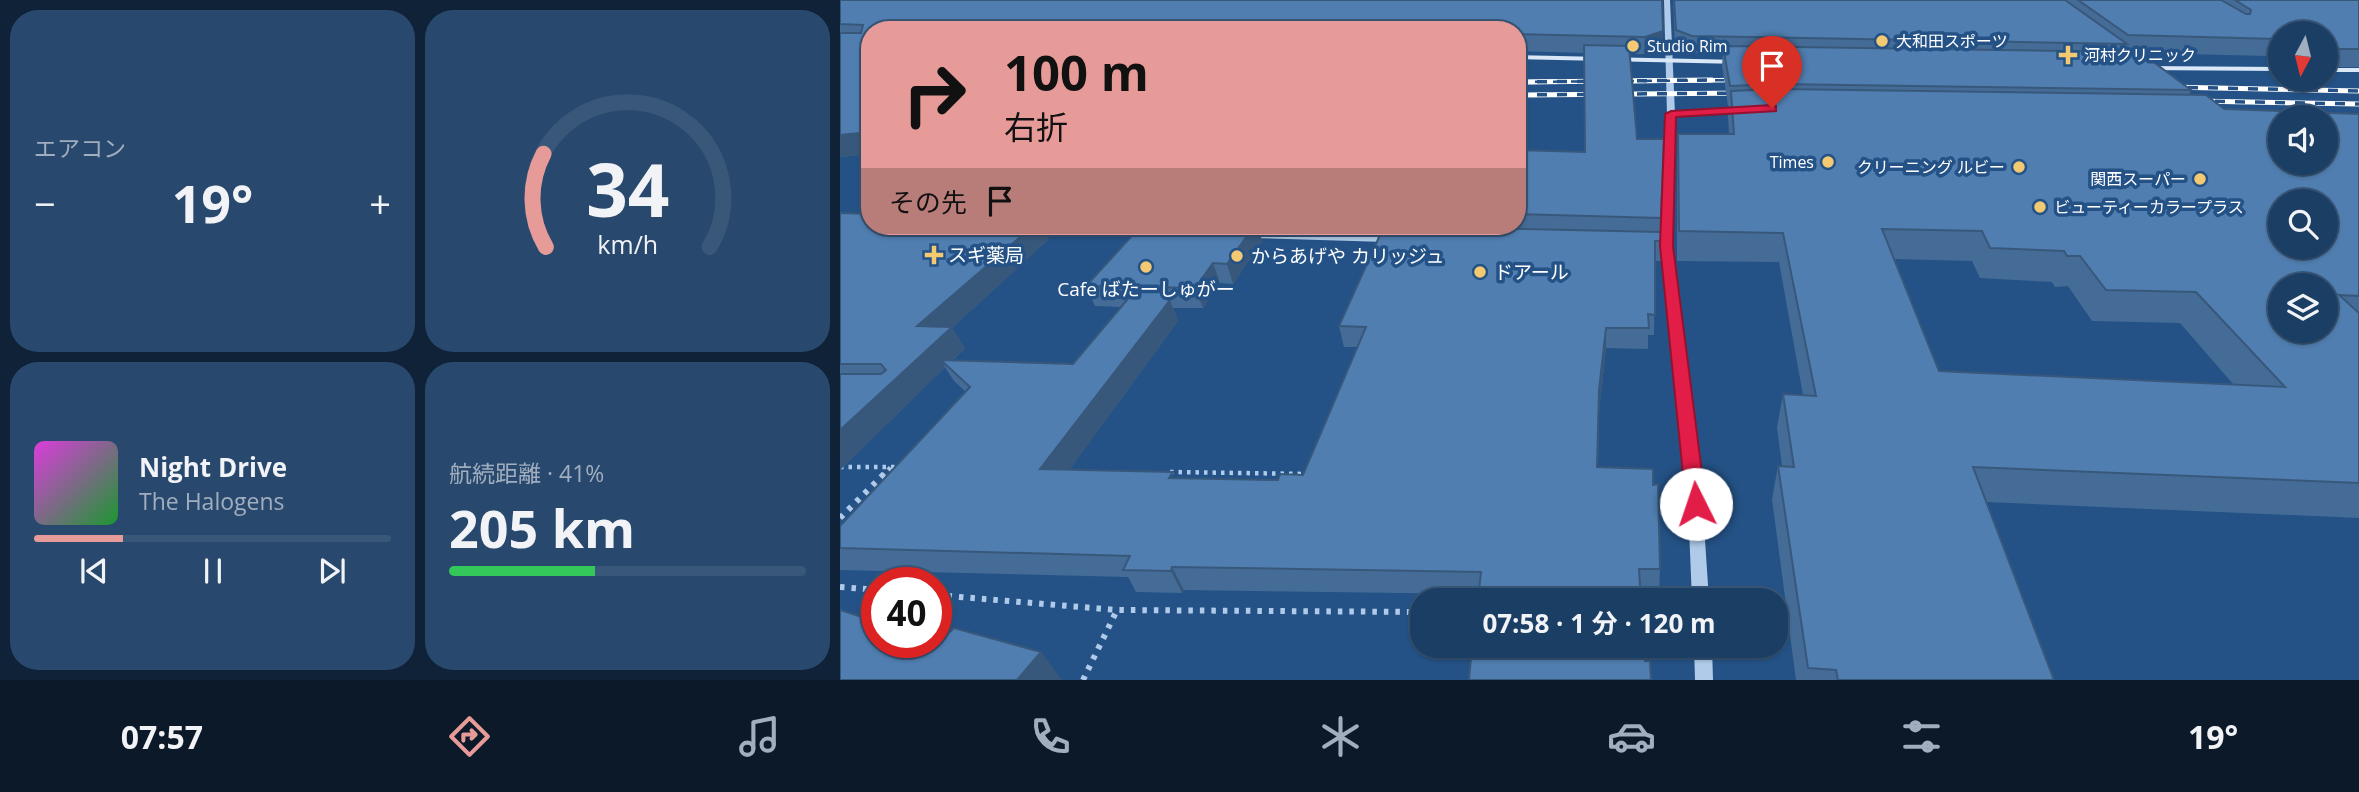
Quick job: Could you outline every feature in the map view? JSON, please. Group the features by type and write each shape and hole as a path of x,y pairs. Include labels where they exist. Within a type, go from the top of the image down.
{"main road":[{"path":"1526,57 1751,62"},
{"path":"2134,68 2268,69"},
{"path":"2338,70 2359,71"}],"street":[{"path":"1667,0 1671,114 1667,246 1694,480 1700,588"},
{"path":"1671,114 1747,110"},
{"path":"1240,235 1391,239"},
{"path":"1653,246 1667,246"},
{"path":"1703,658 1704,680"}],"path":[{"path":"840,467 905,468"},
{"path":"840,518 891,467"},
{"path":"1168,472 1320,474"},
{"path":"840,587 861,589"},
{"path":"952,596 1117,610 1410,612"},
{"path":"1083,680 1117,610"}],"building":[{"path":"840,0 1662,0 1663,31 1645,37 1526,34 1526,21 861,21 861,25 840,24"},
{"path":"1674,0 2065,0 2127,44 1692,36 1676,30"},
{"path":"2078,0 2221,0 2250,14 2251,10 2235,0 2359,0 2359,49 2338,49 2338,21 2268,21 2268,39 2128,35"},
{"path":"840,33 861,33 861,133 840,135"},
{"path":"1584,45 1629,46 1637,139 1664,139 1661,218 1526,214 1526,150 1585,152"},
{"path":"1723,46 2140,52 2191,90 1775,84 1730,86"},
{"path":"1775,89 2206,95 2224,109 2268,111 2268,175 2338,175 2338,113 2359,114 2359,296 2339,295 2359,313 2359,483 1973,467 2054,680 1838,680 1836,670 1808,668 1778,466 1794,467 1783,394 1816,396 1783,233 1679,231 1678,134 1734,134 1731,91","holes":["1882,229 1982,231 1990,248 2064,251 2067,256 2080,256 2106,290 2196,292 2285,387 1939,371"]},
{"path":"840,213 861,214 861,235 1023,235 917,326 952,327 840,430 840,374 881,374 886,370 881,364 840,364"},
{"path":"1526,229 1661,232 1662,241 1655,241 1655,315 1648,314 1649,328 1606,328 1599,390 1597,467 1653,469 1653,485 1658,484 1660,569 1639,569 1640,588 1479,588 1481,572 1172,567 1171,571 1123,570 1130,556 840,548 840,526 970,387 941,360 1073,364 1138,287 1086,286 1133,235 1248,235 1227,264 1213,263 1195,288 1153,287 1170,300 1040,469 1173,472 1169,478 1278,480 1280,474 1303,475 1366,327 1339,326 1380,235 1526,235"},
{"path":"840,610 861,617 861,658 952,658 954,628 1041,652 1017,680 840,680"},
{"path":"1471,658 1645,658 1645,661 1650,661 1651,680 1469,680"}],"railway":[{"path":"1526,82 1712,80"},
{"path":"1526,82 1745,80"},
{"path":"2168,87 2359,91"},
{"path":"1526,95 1747,93"},
{"path":"2195,101 2359,104"}],"place":[{"name":"大和田スポーツ","path":"1882,41"},
{"name":"Studio Rim","path":"1633,46"},
{"name":"河村クリニック","path":"2068,55"},
{"name":"Times","path":"1828,162"},
{"name":"クリーニング ルビー","path":"2019,167"},
{"name":"関西スーパー","path":"2200,179"},
{"name":"ビューティーカラープラス","path":"2040,207"},
{"name":"スギ薬局","path":"934,255"},
{"name":"からあげや カリッジュ","path":"1237,256"},
{"name":"Cafe ばたーしゅがー","path":"1146,267"},
{"name":"ドアール","path":"1480,272"}],"route":[{"path":"1696,504 1667,246 1671,114 1772,108"}]}
